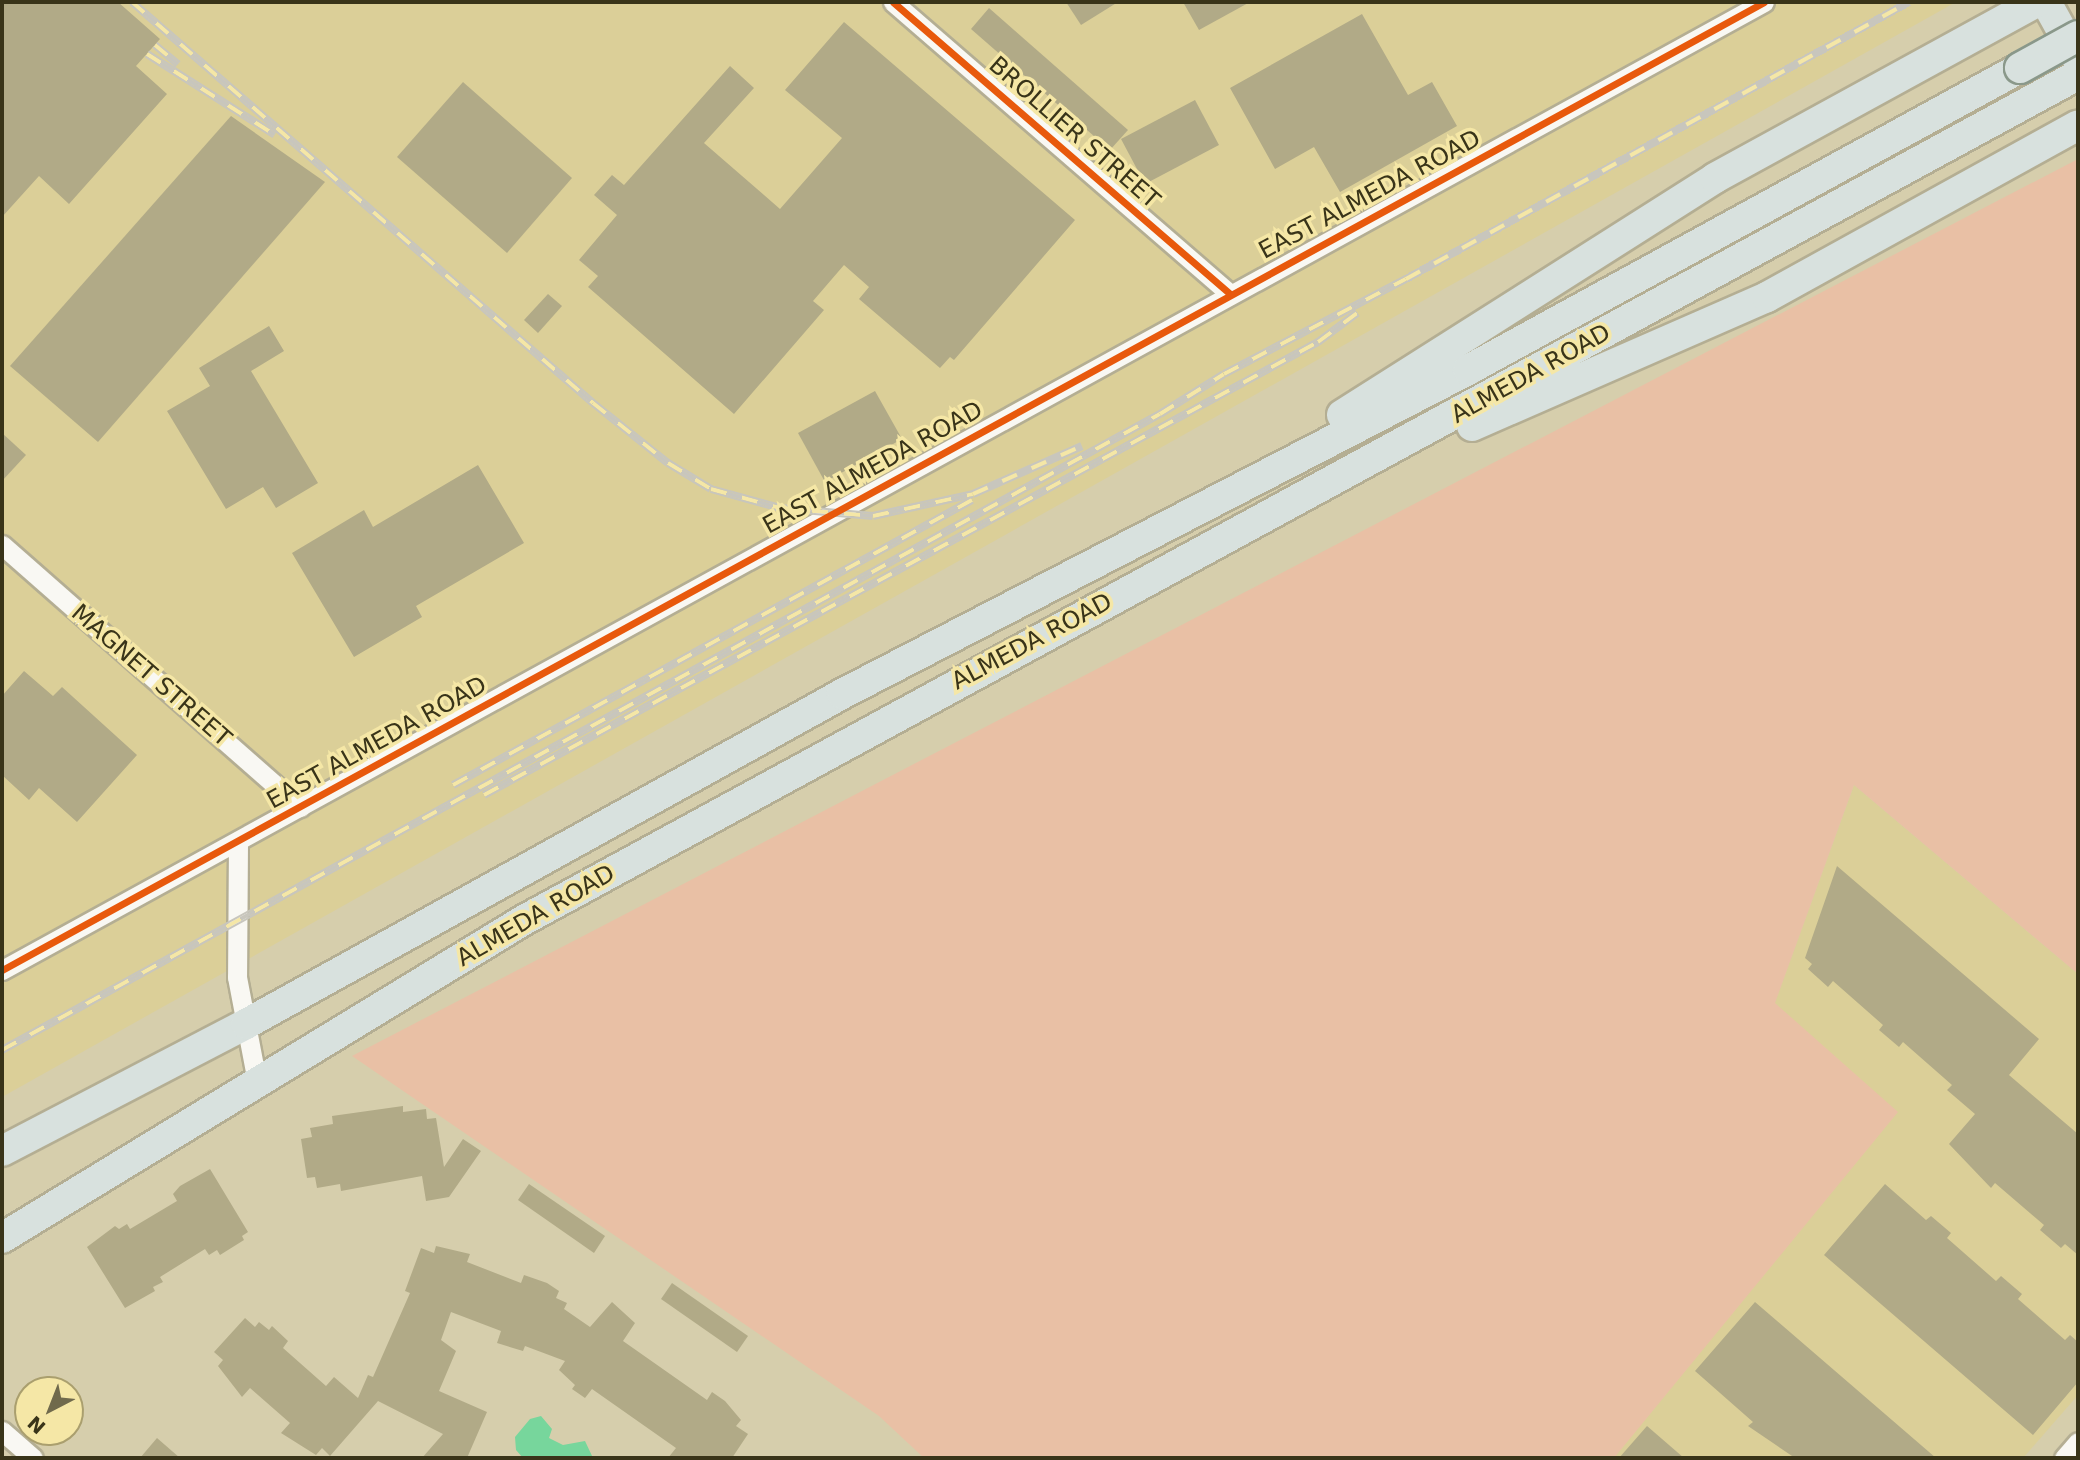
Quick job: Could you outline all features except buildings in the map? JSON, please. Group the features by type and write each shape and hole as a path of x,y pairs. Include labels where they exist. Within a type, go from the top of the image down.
{"main road":[{"path":"1233,491 1644,220 2036,2"},
{"path":"2046,2 2078,60"},
{"name":"ALMEDA ROAD","path":"2,1151 246,1024 842,694 1545,329 2078,36"},
{"name":"ALMEDA ROAD","path":"2,1238 548,907 1323,488 2078,75"},
{"path":"1323,488 1697,331 2078,125"}],"street":[{"name":"BROLLIER STREET","path":"893,2 1229,293"},
{"name":"EAST ALMEDA ROAD","path":"2,970 1229,293 1764,2"},
{"name":"MAGNET STREET","path":"2,545 300,807"},
{"path":"238,841 237,976 257,1082"},
{"path":"2,1431 33,1458"},
{"path":"2064,1458 2078,1442"}],"shaded area":[{"path":"2,2 1956,2 2,1097"},
{"path":"2078,159 2078,974 1854,785 1775,1003 1898,1112 1614,1458 924,1458 879,1416 352,1056"},
{"path":"1854,785 2078,974 2078,1395 2023,1458 1609,1458"},
{"path":"541,1416 552,1429 549,1438 563,1445 585,1441 593,1458 523,1458 516,1450 515,1437 530,1419"}],"railway":[{"path":"132,2 593,403 668,463 711,489 780,508 873,516 973,494 1082,446"},
{"path":"2,1050 1160,414 1224,374 1406,279 1909,2"},
{"path":"155,45 178,64"},
{"path":"147,54 275,135"},
{"path":"484,795 1318,342 1357,313"},
{"path":"453,785 972,500"}],"cycle path":[{"path":"893,2 1229,293"},
{"path":"2,970 1764,2"}]}
